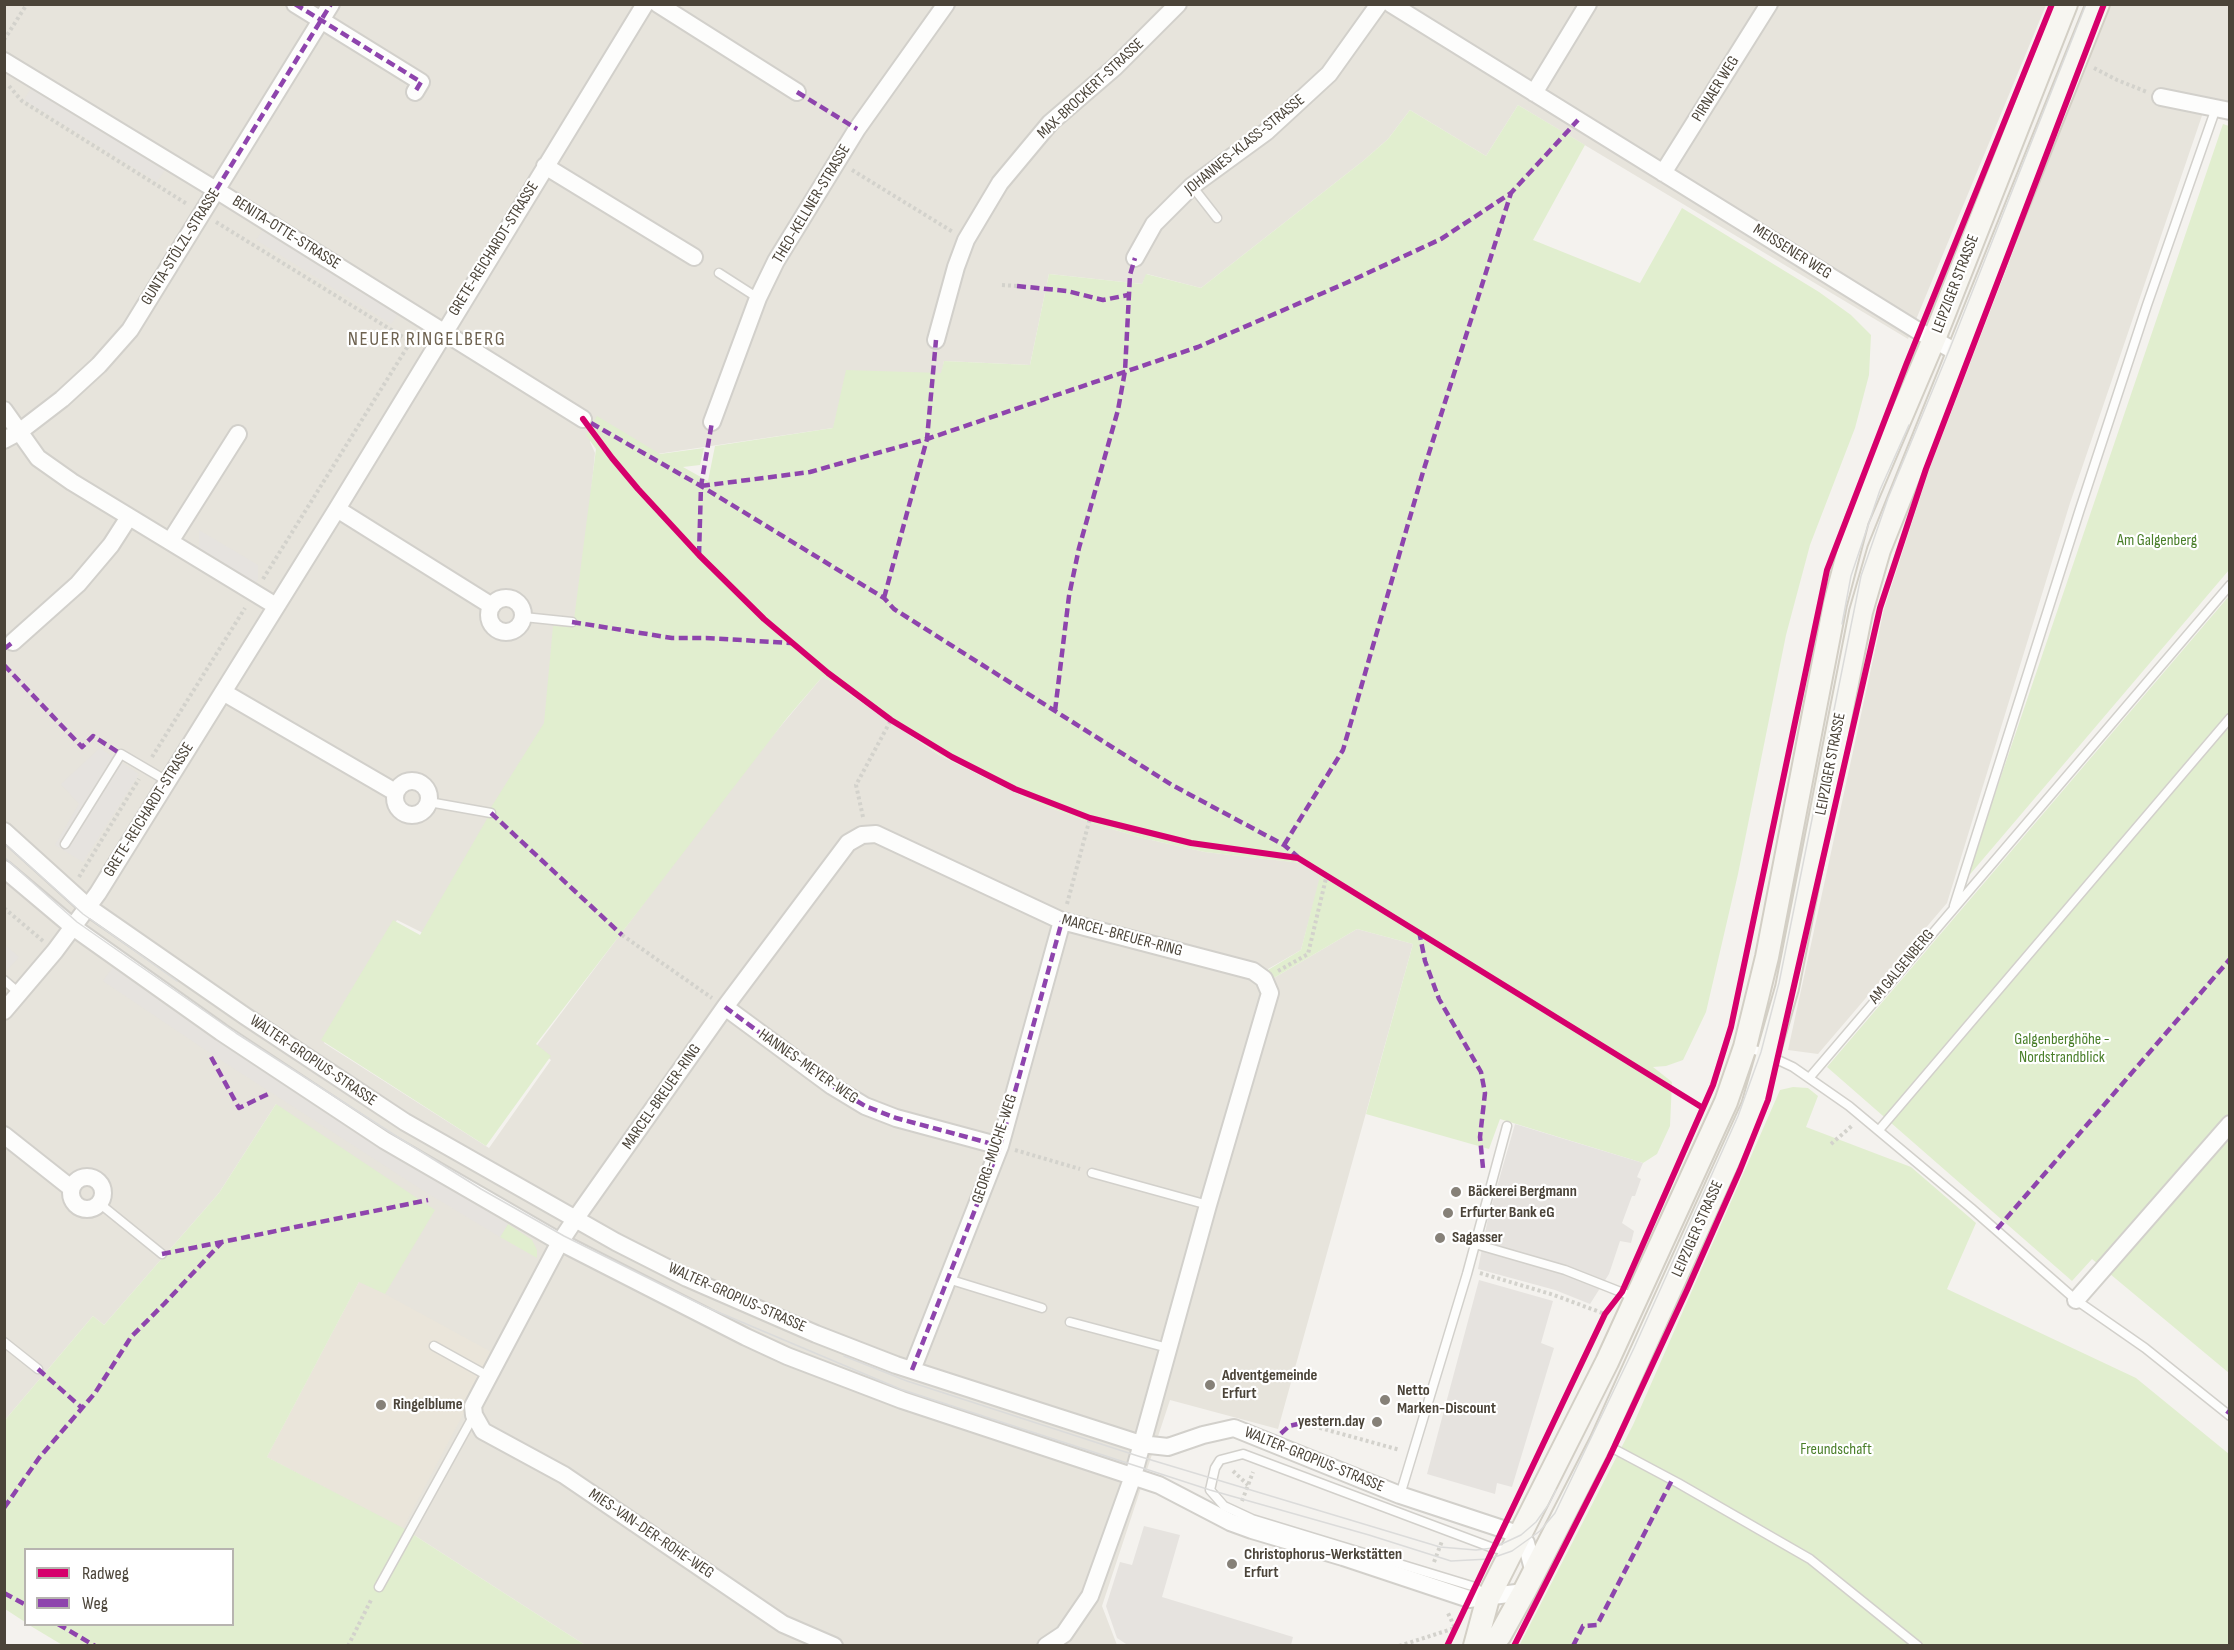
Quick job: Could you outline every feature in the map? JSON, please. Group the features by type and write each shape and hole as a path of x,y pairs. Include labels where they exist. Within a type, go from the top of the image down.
{"main road":[{"name":"LEIPZIGER STRASSE","path":"1494,1624 1520,1545 1726,1102 1745,1047 1767,957 1835,604 1857,520 1934,339 2066,4"},
{"name":"LEIPZIGER STRASSE","path":"1475,1646 1529,1582 1551,1540 1601,1442 1753,1106 1786,988 1861,612 1879,550 2098,4"}],"street":[{"path":"295,4 421,82 415,92"},
{"name":"GUNTA-STÖLZL-STRASSE","path":"12,436 62,399 99,365 130,330 331,4"},
{"name":"GRETE-REICHARDT-STRASSE","path":"4,1011 55,951 98,893 337,509 645,4"},
{"path":"658,4 797,92"},
{"name":"THEO-KELLNER-STRASSE","path":"712,422 758,298 776,261 837,160 946,4"},
{"name":"MAX-BROCKERT-STRASSE","path":"936,340 956,267 966,240 1000,183 1050,123 1114,68 1178,4"},
{"name":"JOHANNES-KLASS-STRASSE","path":"1136,258 1154,224 1192,186 1266,132 1329,74 1379,4"},
{"name":"MEISSENER WEG","path":"1391,4 1589,127 1597,145 1628,164 1657,169 1958,353"},
{"path":"1534,93 1588,4"},
{"name":"PIRNAER WEG","path":"1657,169 1769,4"},
{"name":"BENITA-OTTE-STRASSE","path":"5,62 443,332"},
{"path":"2161,97 2223,110"},
{"name":"GRETE-REICHARDT-STRASSE","path":"545,166 694,257"},
{"name":"GRETE-REICHARDT-STRASSE","path":"443,332 583,419"},
{"path":"4,411 12,436 38,458 72,482 171,540 276,606"},
{"path":"171,540 238,434"},
{"path":"337,509 492,606"},
{"path":"14,642 78,584 111,545 129,516"},
{"path":"504,598 515,599 522,608 524,617 521,625 512,632 500,631 491,624 489,613 492,606 504,598"},
{"path":"223,692 396,792"},
{"path":"417,781 428,789 429,802 423,812 407,815 395,803 396,792 404,782 417,781"},
{"name":"WALTER-GROPIUS-STRASSE","path":"4,831 88,907 245,1016 568,1230 746,1337 787,1356 902,1400 1160,1485 1230,1522 1252,1530 1343,1557 1469,1599 1494,1624 1529,1582"},
{"name":"MARCEL-BREUER-RING","path":"568,1230 725,1007 848,843 862,835 876,834 1062,921 1253,971 1264,979 1270,993 1133,1476"},
{"name":"WALTER-GROPIUS-STRASSE","path":"4,870 73,927 221,1032 384,1140 443,1176 568,1230 616,1242 687,1278 816,1334 912,1370 1141,1444 1168,1447 1203,1435 1234,1428 1520,1545"},
{"name":"GEORG-MUCHE-WEG","path":"912,1370 1000,1146 1062,921"},
{"name":"HANNES-MEYER-WEG","path":"725,1007 832,1086 865,1106 896,1118 1000,1146"},
{"path":"2076,1300 2229,1124"},
{"path":"4,1135 71,1188"},
{"path":"87,1177 97,1181 103,1190 99,1203 87,1210 77,1207 71,1198 71,1188 77,1180 87,1177"},
{"path":"474,1415 473,1406 488,1376 568,1230"},
{"name":"MIES-VAN-DER-ROHE-WEG","path":"474,1415 483,1431 564,1475 783,1624 834,1646"},
{"path":"1046,1646 1064,1635 1090,1596 1133,1476"},
{"path":"1520,1545 1529,1582"}],"lane":[{"path":"1954,906 2147,305 2223,110"},
{"path":"1192,186 1218,218"},
{"path":"719,273 758,298"},
{"name":"AM GALGENBERG","path":"1810,1077 2229,585"},
{"path":"524,617 572,622"},
{"path":"1879,1130 2229,718"},
{"path":"65,844 121,754 167,781"},
{"path":"429,802 491,813"},
{"path":"4,980 19,993"},
{"path":"1745,1047 1793,1066 1863,1117 2076,1300 2145,1348 2229,1416"},
{"path":"1400,1495 1468,1269 1507,1126"},
{"path":"1092,1173 1208,1205"},
{"path":"99,1203 162,1254"},
{"path":"1475,1244 1565,1270 1636,1298"},
{"path":"948,1279 1042,1308"},
{"path":"1070,1322 1168,1348"},
{"path":"4,1342 38,1369"},
{"path":"434,1346 488,1376"},
{"path":"379,1587 474,1415"},
{"path":"1601,1442 1678,1483 1810,1559 1918,1646"},
{"path":"1494,1624 1474,1587 1252,1518 1224,1506 1210,1490 1215,1468 1220,1460 1243,1454 1493,1548 1551,1540"}],"path":[{"path":"4,40 27,4"},
{"path":"2090,66 2117,80 2161,97"},
{"path":"4,81 21,101 411,342"},
{"path":"837,160 966,240"},
{"path":"1002,285 1017,286"},
{"path":"867,835 856,785 891,720"},
{"path":"1062,921 1090,818"},
{"path":"1299,960 1308,954 1328,874"},
{"path":"76,875 98,893"},
{"path":"4,908 55,951"},
{"path":"622,935 725,1007"},
{"path":"1830,1144 1863,1117"},
{"path":"1000,1146 1092,1173"},
{"path":"1468,1269 1554,1294 1605,1314"},
{"path":"1302,1423 1412,1454"},
{"path":"1242,1503 1254,1468"},
{"path":"1232,1470 1248,1485"},
{"path":"1431,1573 1446,1529"},
{"path":"348,1646 379,1587"},
{"path":"1399,1646 1455,1628"}],"shaded area":[{"path":"5,5 2046,5 1908,339 1518,105 1486,156 1410,110 1388,139 1363,161 1201,288 1147,274 1142,284 1049,274 1030,365 944,361 942,373 833,428 657,454 599,421 590,442 595,453 577,634 545,724 425,934 397,920 324,1043 489,1148 551,1060 535,1048 743,771 823,676 939,755 1035,802 1094,824 1147,839 1205,852 1302,863 1321,876 1301,950 1268,969 1272,979 1357,929 1413,944 1278,1429 1170,1400 1102,1606 1117,1645 585,1645 417,1537 267,1457 359,1282 276,1104 219,1193 104,1325 93,1316 5,1420"},
{"path":"2108,5 2229,5 2229,103 2208,98 2070,503 1947,903 1818,1054 1788,1050 1884,609 1929,470"},
{"path":"32,87 166,168 157,182 24,100"},
{"path":"263,230 398,314 391,324 256,240"},
{"path":"199,530 258,565 258,579 255,583 199,549"},
{"path":"100,748 139,774 83,862 55,845 79,804 61,784"},
{"path":"4,944 19,957 5,972 4,972"},
{"path":"113,967 398,1156 508,1224 500,1237 424,1191 216,1057 103,981"},
{"path":"1515,1124 1643,1163 1637,1177 1641,1179 1622,1223 1634,1231 1631,1243 1620,1241 1609,1274 1590,1304 1555,1290 1478,1269 1488,1218"},
{"path":"1479,1280 1553,1301 1541,1343 1554,1348 1512,1487 1497,1483 1495,1494 1427,1474"},
{"name":"Ringelblume","path":"359,1282 495,1354 403,1528 267,1457"},
{"path":"1144,1526 1180,1535 1162,1597 1293,1637 1291,1645 1129,1646 1117,1638 1106,1606 1120,1562 1132,1565"}],"green space":[{"path":"1518,105 1585,145 1533,240 1640,283 1682,208 1819,292 1851,315 1871,335 1869,375 1855,428 1810,545 1786,635 1738,874 1706,1012 1683,1060 1666,1066 1653,1067 1672,1082 1670,1126 1657,1154 1643,1163 1500,1119 1489,1149 1366,1114 1413,944 1357,929 1272,979 1268,970 1301,950 1320,876 1302,863 1205,852 1147,839 1094,824 1035,802 940,755 823,676 787,718 536,1044 551,1056 486,1146 321,1040 393,920 420,935 488,817 490,809 544,723 553,626 573,627 596,449 586,435 597,416 660,454 704,448 700,465 683,467 708,481 715,446 833,428 846,370 941,373 944,361 1030,365 1049,274 1142,284 1146,274 1201,288 1363,161 1388,139 1410,110 1486,156"},
{"name":"Am Galgenberg","path":"2223,124 2229,126 2229,570 1966,879"},
{"name":"Galgenberghöhe - Nordstrandblick","path":"2229,596 2229,1373 2092,1259 2072,1281 1827,1067"},
{"name":"Freundschaft","path":"1793,1087 1808,1088 1818,1096 1806,1127 1911,1167 1976,1223 1947,1289 2136,1378 2229,1454 2229,1645 1519,1646 1633,1425 1780,1090"},
{"path":"276,1104 435,1210 385,1294 359,1282 267,1457 403,1528 585,1645 64,1646 31,1626 234,1626 234,1548 24,1548 24,1621 5,1609 5,1420 93,1316 104,1325 219,1193"},
{"path":"508,1224 532,1240 537,1250 537,1258 500,1237"}],"tram line":[{"path":"4,857 77,922 236,1033 396,1136 481,1189 564,1236 706,1307 900,1389 1210,1490 1451,1561 1489,1559 1512,1551 1540,1531 1555,1513 1634,1348 1738,1116 1761,1052 1779,983 1861,576 1888,498 2086,4"},
{"path":"1842,624 1851,576 1880,490 1909,425"},
{"path":"4,843 83,914 177,981"},
{"path":"844,1356 907,1381 1138,1456 1440,1547 1476,1550 1493,1548 1521,1535 1536,1522 1556,1490"}],"marked path":[{"path":"295,4 421,82 415,92"},
{"path":"216,190 331,4"},
{"path":"797,92 857,129"},
{"path":"701,486 810,472 927,439 1198,347 1441,239 1511,193 1578,120"},
{"path":"1284,845 1343,750 1423,472 1511,193"},
{"path":"1055,711 1069,596 1079,548 1118,410 1125,371 1130,275 1135,258"},
{"path":"1017,286 1067,291 1103,300 1128,295"},
{"path":"884,598 927,439 936,340"},
{"path":"699,555 701,486 712,422"},
{"path":"591,423 701,486 884,598 894,609 1172,785 1284,845 1298,857"},
{"path":"572,622 672,638 791,643"},
{"path":"4,649 13,642"},
{"path":"4,665 82,747 93,736 121,754"},
{"path":"491,813 622,935"},
{"path":"912,1370 1000,1146 1062,921"},
{"path":"1419,931 1425,961 1439,999 1481,1072 1485,1093 1480,1137 1483,1168"},
{"path":"1997,1229 2230,959"},
{"path":"725,1007 832,1086 865,1106 896,1118 1000,1146"},
{"path":"211,1057 239,1108 268,1094"},
{"path":"4,1508 39,1458 95,1393 131,1337 222,1242 428,1200"},
{"path":"162,1254 222,1242"},
{"path":"38,1369 82,1408"},
{"path":"2227,1414 2230,1410"},
{"path":"1271,1443 1289,1426 1302,1423"},
{"path":"1573,1646 1583,1626 1597,1625 1672,1480"},
{"path":"4,1593 24,1604"},
{"path":"61,1626 95,1646"}],"cycle path":[{"path":"1447,1646 1605,1314 1622,1292 1713,1085 1731,1027 1827,570 1906,365 2052,4"},
{"path":"1514,1646 1609,1458 1687,1290 1768,1100 1880,608 1926,469 2104,4"},
{"path":"583,419 638,489 699,555 764,619 828,673 891,720 952,757 1015,789 1090,818 1191,843 1298,858 1703,1108"}],"place":[{"name":"Bäckerei Bergmann","path":"1456,1192"},
{"name":"Erfurter Bank eG","path":"1448,1213"},
{"name":"Sagasser","path":"1440,1238"},
{"name":"Adventgemeinde Erfurt","path":"1210,1385"},
{"name":"Netto Marken-Discount","path":"1385,1400"},
{"name":"Ringelblume","path":"381,1405"},
{"name":"yestern.day","path":"1377,1422"},
{"name":"Christophorus-Werkstätten Erfurt","path":"1232,1564"}],"district":[{"name":"NEUER RINGELBERG","path":"427,340"}]}
